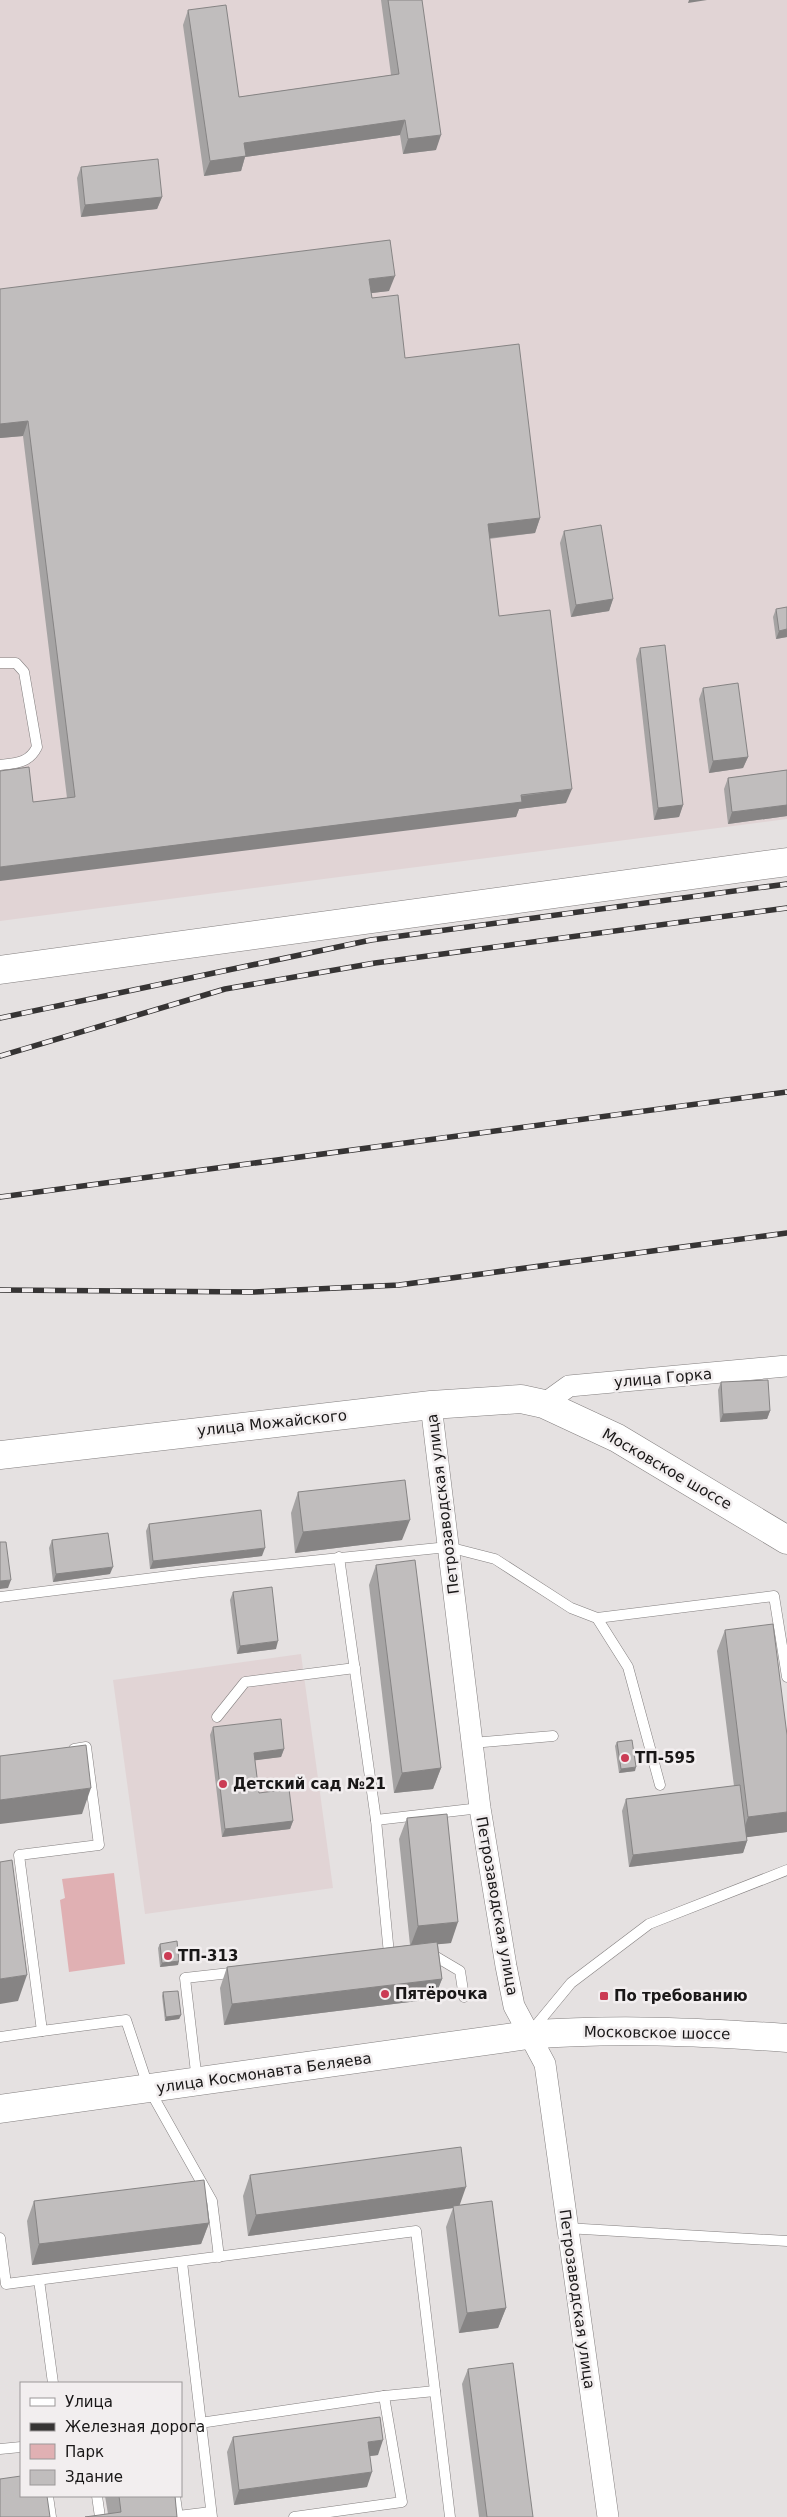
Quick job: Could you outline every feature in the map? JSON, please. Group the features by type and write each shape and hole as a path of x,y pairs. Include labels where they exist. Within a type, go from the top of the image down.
{"street":[{"path":"0,970 787,862"},
{"name":"улица Горка","path":"544,1404 569,1386 787,1366"},
{"name":"улица Можайского","path":"0,1455 80,1444 431,1405 506,1399 522,1399 544,1404"},
{"name":"Московское шоссе","path":"544,1404 617,1438 787,1540"},
{"name":"Петрозаводская улица","path":"431,1405 480,1808 514,2006 544,2064 608,2517"},
{"name":"Московское шоссе","path":"528,2035 578,2031 704,2032 787,2038"},
{"name":"улица Космонавта Беляева","path":"0,2109 528,2035"}],"lane":[{"path":"0,663 16,663 24,672 37,747 30,758 24,761 0,765"},
{"path":"0,1597 339,1557 448,1547 495,1559 570,1608 598,1618 774,1596 787,1677"},
{"path":"339,1557 394,1954 370,1956"},
{"path":"598,1618 628,1667 660,1785"},
{"path":"217,1718 245,1682 355,1668"},
{"path":"472,1743 553,1736"},
{"path":"42,2031 19,1855 99,1845 86,1747 67,1750"},
{"path":"376,1820 480,1808"},
{"path":"528,2035 571,1983 649,1924 787,1870"},
{"path":"416,1955 433,1955 460,1971 464,1997"},
{"path":"197,2082 185,1978 253,1970"},
{"path":"0,2037 126,2020 149,2089 212,2201 219,2257"},
{"path":"566,2228 787,2242"},
{"path":"0,2238 3,2284 416,2231 450,2517"},
{"path":"175,2497 178,2517 211,2514 182,2262"},
{"path":"39,2280 53,2382"},
{"path":"200,2423 384,2396 435,2391"},
{"path":"294,2517 402,2502 384,2396"},
{"path":"0,2449 20,2447"},
{"path":"48,2497 51,2517"},
{"path":"97,2497 100,2517"}],"shaded area":[{"path":"0,0 787,0 787,819 0,921"},
{"name":"Детский сад №21","path":"301,1654 333,1888 145,1914 113,1680"}],"green space":[{"path":"114,1873 125,1964 69,1972 60,1900 65,1898 62,1879"}],"building":[{"path":"388,0 422,0 441,135 408,139 405,120 244,143 246,156 210,161 188,10 226,5 239,97 399,74"},
{"path":"158,159 162,197 85,205 81,167"},
{"path":"390,240 395,276 369,279 372,298 398,295 405,358 519,344 540,518 488,524 499,616 550,610 572,789 521,795 522,802 0,867 0,771 29,767 33,802 75,797 28,421 0,424 0,289"},
{"path":"601,525 613,599 576,605 564,531"},
{"path":"787,607 787,629 779,631 776,609"},
{"path":"665,645 683,805 658,808 640,648"},
{"path":"738,683 748,757 713,761 703,688"},
{"path":"787,770 787,805 732,812 728,778"},
{"path":"768,1380 770,1411 723,1414 721,1382"},
{"path":"405,1480 410,1520 303,1532 298,1492"},
{"path":"261,1510 265,1548 153,1561 149,1524"},
{"path":"108,1533 113,1567 56,1574 52,1540"},
{"path":"0,1542 6,1542 11,1580 0,1581"},
{"path":"415,1560 441,1768 402,1773 376,1565"},
{"path":"272,1587 278,1641 240,1646 233,1592"},
{"path":"773,1624 787,1735 787,1812 748,1817 725,1630"},
{"path":"281,1719 284,1749 254,1753 259,1793 289,1789 293,1821 225,1829 213,1727"},
{"name":"ТП-595","path":"632,1740 636,1767 621,1769 617,1742"},
{"path":"86,1745 91,1788 0,1800 0,1756"},
{"path":"740,1785 747,1841 633,1855 626,1799"},
{"path":"447,1814 458,1922 418,1926 407,1818"},
{"path":"12,1860 27,1975 0,1979 0,1862"},
{"name":"ТП-313","path":"177,1941 179,1961 162,1963 160,1944"},
{"path":"437,1942 442,1979 232,2004 227,1967"},
{"path":"178,1991 181,2015 166,2017 163,1992"},
{"path":"461,2147 466,2187 256,2215 250,2175"},
{"path":"204,2180 209,2223 39,2244 34,2201"},
{"path":"492,2201 506,2308 467,2313 453,2206"},
{"path":"513,2363 533,2517 487,2517 468,2369"},
{"path":"380,2417 383,2440 368,2442 372,2472 239,2490 233,2437"},
{"path":"20,2476 20,2497 47,2497 50,2517 0,2517 0,2479"},
{"path":"119,2497 175,2497 177,2517 85,2517 121,2512"}],"railway":[{"path":"0,1018 371,940 787,884"},
{"path":"0,1056 225,989 375,963 787,908"},
{"path":"0,1197 787,1092"},
{"path":"0,1290 254,1292 399,1285 787,1233"}],"place":[{"name":"ТП-595","path":"625,1758"},
{"name":"Детский сад №21","path":"223,1784"},
{"name":"ТП-313","path":"168,1956"},
{"name":"Пятёрочка","path":"385,1994"},
{"name":"По требованию","path":"604,1996"}]}
